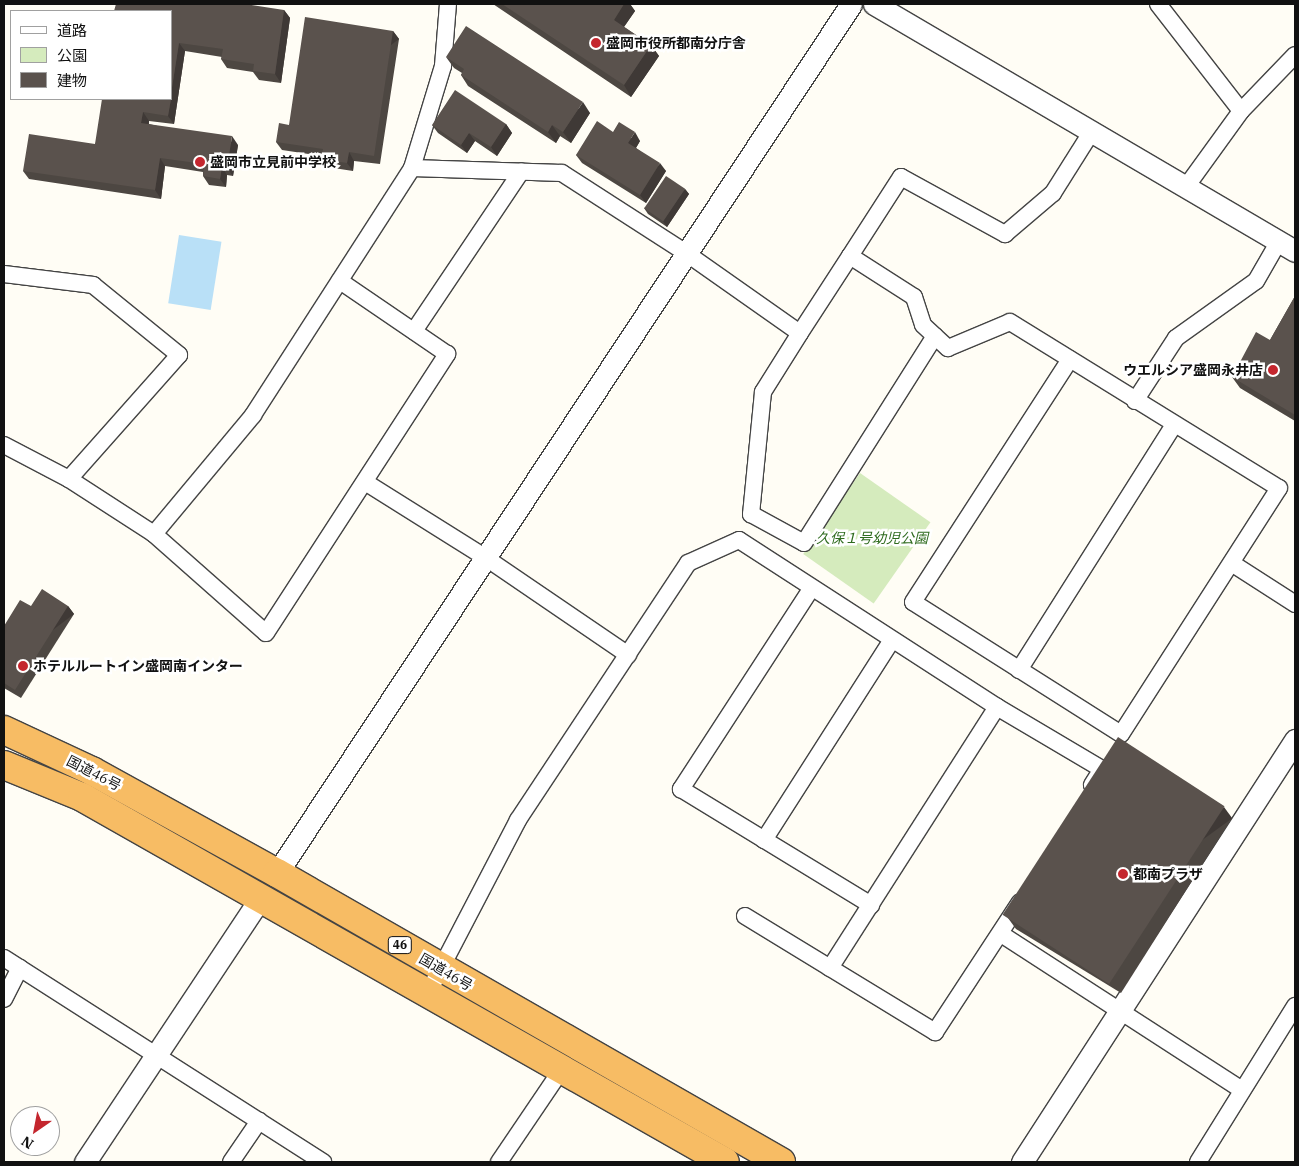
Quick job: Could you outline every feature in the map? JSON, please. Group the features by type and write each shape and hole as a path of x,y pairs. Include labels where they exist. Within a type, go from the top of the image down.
{"highway":[{"name":"国道46号","path":"4,730 92,771 277,873 443,970 781,1162"},
{"name":"国道46号","path":"4,765 82,797 725,1162"}],"street":[{"path":"154,534 253,415 412,168 443,66 448,4"},
{"path":"277,873 851,4"},
{"path":"874,4 1287,246 1256,280 1176,338 1135,401"},
{"path":"1158,4 1241,111"},
{"path":"1186,187 1241,111 1295,55"},
{"path":"935,336 804,543 751,514 763,392 901,177 1005,234 1053,193 1092,131"},
{"path":"412,168 562,173 686,253 800,334"},
{"path":"414,331 521,172"},
{"path":"850,256 914,298 923,325 948,348 1010,322 1070,359 1135,401 1279,488 1233,564 1121,734 913,602 1070,359"},
{"path":"4,274 93,285 179,355 69,479"},
{"path":"4,445 69,479 154,534 266,633 447,354 340,281"},
{"path":"1020,670 1174,425"},
{"path":"365,482 486,558 628,655"},
{"path":"428,993 443,970 518,820 688,563 739,540 811,589 1102,769 1081,802"},
{"path":"1233,564 1295,604"},
{"path":"811,589 682,789 871,904"},
{"path":"764,840 892,640"},
{"path":"830,968 998,706"},
{"path":"1022,1162 1295,740"},
{"path":"746,916 936,1032 1031,885"},
{"path":"85,1162 261,897"},
{"path":"1001,934 1241,1089"},
{"path":"4,958 323,1162"},
{"path":"4,999 20,968"},
{"path":"1198,1162 1241,1089 1295,1006"},
{"path":"499,1162 562,1069"},
{"path":"231,1162 259,1120"}],"green space":[{"name":"久保１号幼児公園","path":"860,473 930,522 874,603 803,554"}],"water":[{"path":"179,235 221,242 211,310 168,303"}],"building":[{"path":"116,4 245,4 284,10 275,74 253,71 254,64 221,59 223,49 179,43 172,88 172,10 114,10"},
{"name":"盛岡市役所都南分庁舎","path":"502,4 624,4 614,20 651,45 624,85"},
{"path":"305,17 393,31 374,156 349,152 347,163 321,159 323,149 276,142 279,123 289,125"},
{"path":"466,26 583,102 563,132 552,125 548,132 461,75 464,69 446,57"},
{"path":"455,90 506,124 491,147 469,133 461,145 432,125"},
{"path":"102,100 171,100 168,116 143,112 141,123 232,136 227,168 222,167 220,179 203,176 204,164 160,158 155,190 23,171 29,134 95,144"},
{"path":"597,121 613,132 619,122 635,132 628,143 660,163 640,195 576,155"},
{"path":"666,176 685,189 663,221 644,208"},
{"name":"ウエルシア盛岡永井店","path":"1295,296 1295,415 1232,377 1256,332 1270,340"},
{"name":"ホテルルートイン盛岡南インター","path":"42,589 68,606 15,690 4,683 4,626 20,600 31,606"},
{"name":"都南プラザ","path":"1118,737 1225,806 1109,984 1003,915"}],"place":[{"name":"盛岡市役所都南分庁舎","path":"596,43"},
{"name":"盛岡市立見前中学校","path":"200,162"},
{"name":"ウエルシア盛岡永井店","path":"1273,370"},
{"name":"ホテルルートイン盛岡南インター","path":"23,666"},
{"name":"都南プラザ","path":"1123,874"}]}
